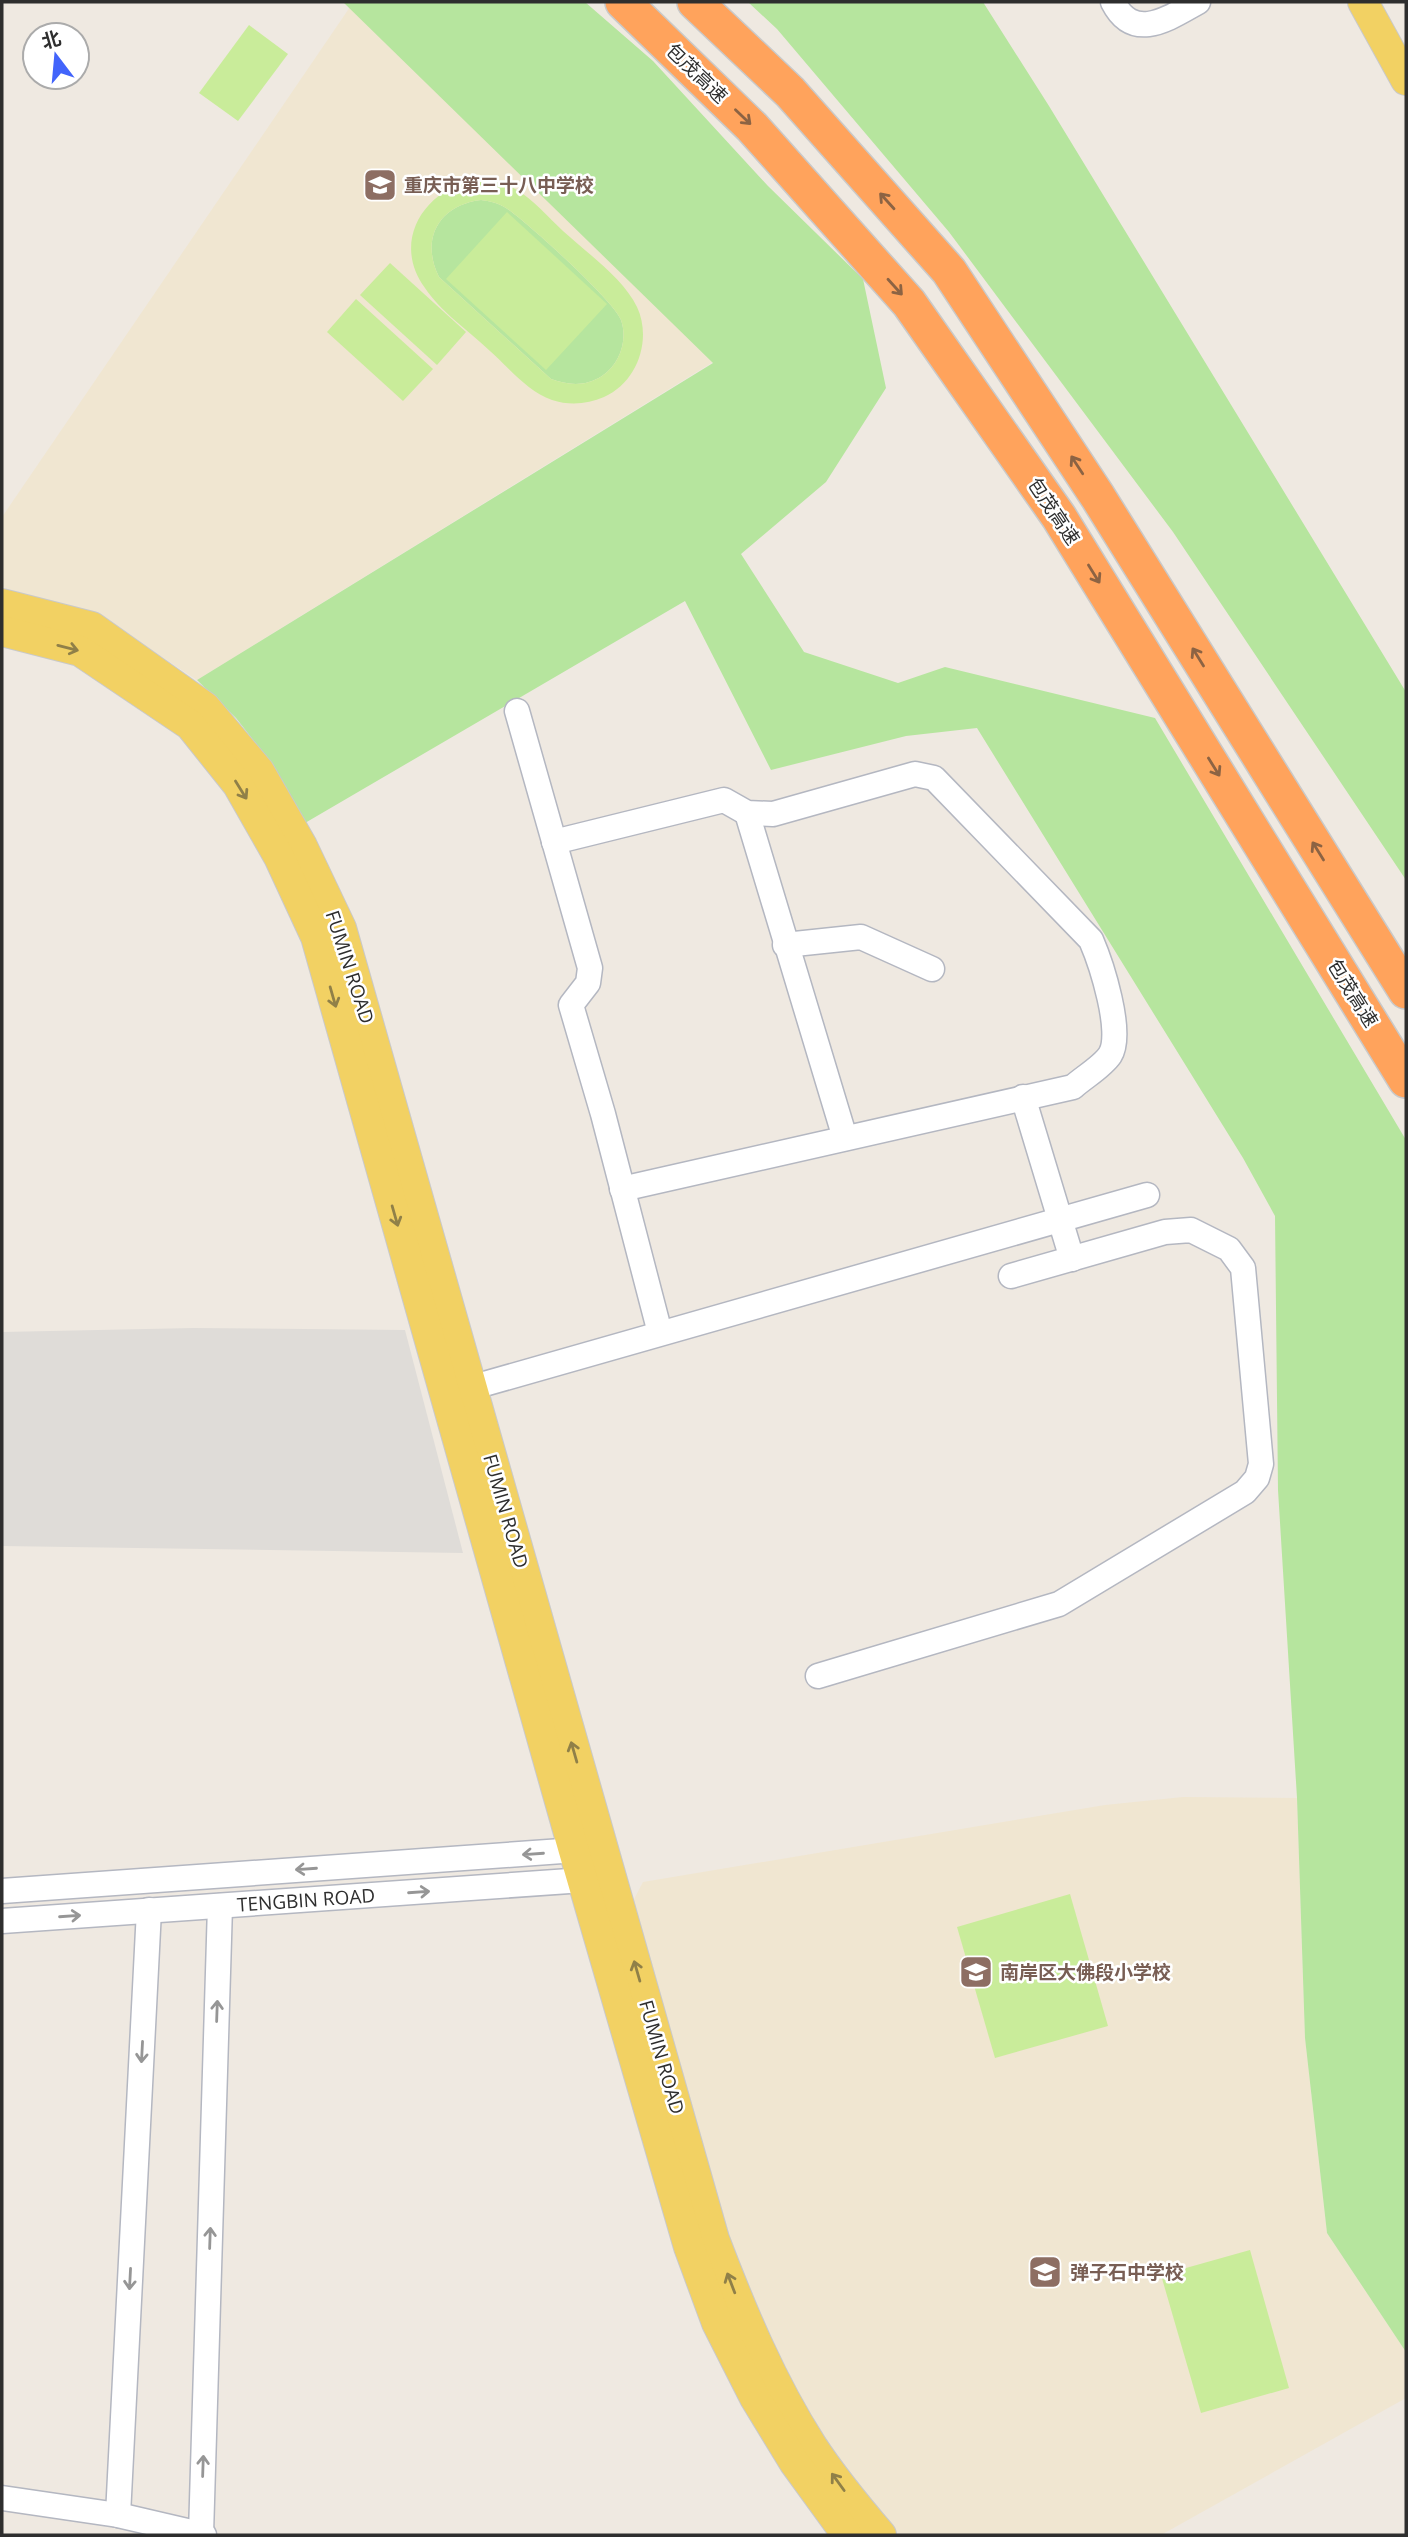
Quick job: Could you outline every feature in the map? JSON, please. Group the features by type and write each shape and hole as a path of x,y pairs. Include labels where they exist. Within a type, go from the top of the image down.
{"highway":[{"name":"包茂高速","path":"623,2 752,127 909,303 1059,517 1406,1080"},
{"path":"695,2 790,92 949,271 1098,497 1406,991"},
{"path":"1341,888 1406,974"}],"main road":[{"path":"1363,2 1406,80"},
{"path":"1385,2 1406,41"},
{"name":"FUMIN ROAD","path":"2,604 92,627 205,707 259,771 302,846 341,928 458,1392"},
{"name":"FUMIN ROAD","path":"2,631 80,651 190,725 238,785 279,857 316,937 458,1392 597,1879 714,2239 742,2313 812,2446 881,2535"},
{"name":"FUMIN ROAD","path":"597,1879 689,2247 717,2323 755,2398 794,2462 847,2535"}],"street":[{"path":"719,2 790,92"},
{"path":"1113,2 1119,13 1137,24 1160,23 1198,2"},
{"path":"517,711 590,968 588,983 570,1004 660,1333"},
{"path":"554,842 724,800 747,813 773,814 915,774 934,778 1091,940 1102,964 1116,1038 1110,1056 1073,1087 622,1189"},
{"path":"747,813 845,1138"},
{"path":"786,945 861,937 932,970"},
{"path":"1023,1097 1072,1258"},
{"path":"458,1392 1147,1195"},
{"path":"818,1676 1059,1604 1245,1492 1257,1478 1261,1464 1243,1268 1229,1249 1191,1230 1165,1231 1012,1276"},
{"name":"TENGBIN ROAD","path":"2,1891 588,1849"},
{"name":"TENGBIN ROAD","path":"2,1921 597,1879"},
{"path":"2,2498 118,2515 202,2535 220,1906"},
{"path":"118,2515 149,1910"}],"shaded area":[{"name":"重庆市第三十八中学校","path":"350,7 713,362 197,680 98,615 2,587 2,517"},
{"path":"194,1328 405,1330 463,1553 2,1546 2,1332"},
{"path":"1183,1797 1297,1798 1305,2038 1327,2233 1406,2352 1406,2398 1161,2535 894,2535 821,2442 749,2305 631,1905 643,1882 1105,1805"}],"green space":[{"path":"343,2 585,2 653,61 768,186 863,279 886,388 826,482 741,554 804,652 898,683 945,667 1155,718 1406,1140 1406,2352 1327,2233 1305,2038 1297,1798 1278,1490 1275,1216 1243,1158 977,728 906,736 771,770 685,601 305,823 269,760 236,718 197,680 713,363"},
{"path":"748,2 983,2 1406,692 1406,880 1173,532 949,232 777,29"},
{"path":"249,25 288,54 238,121 199,93"},
{"path":"484,180 510,186 522,193 623,286 637,307 643,332 639,358 626,381 616,390 585,403 559,402 543,396 519,379 432,297 415,271 411,253 412,236 418,220 428,206 456,186","holes":["481,200 506,208 531,228 587,280 615,311 621,320 623,343 614,365 602,376 576,384 551,379 439,277 432,250 437,226 454,209"]},
{"path":"481,200 500,205 516,216 568,262 615,311 623,328 623,343 614,365 602,376 576,384 551,379 439,277 432,250 437,226 454,209"},
{"path":"507,212 607,304 546,370 446,279"},
{"path":"390,263 466,332 437,365 360,295"},
{"path":"356,299 433,369 403,401 327,332"},
{"path":"1070,1894 1108,2026 995,2058 957,1927"},
{"path":"1250,2250 1289,2388 1201,2413 1161,2275"}],"place":[{"name":"重庆市第三十八中学校","path":"380,185"},
{"name":"南岸区大佛段小学校","path":"976,1972"},
{"name":"弹子石中学校","path":"1045,2272"}]}
